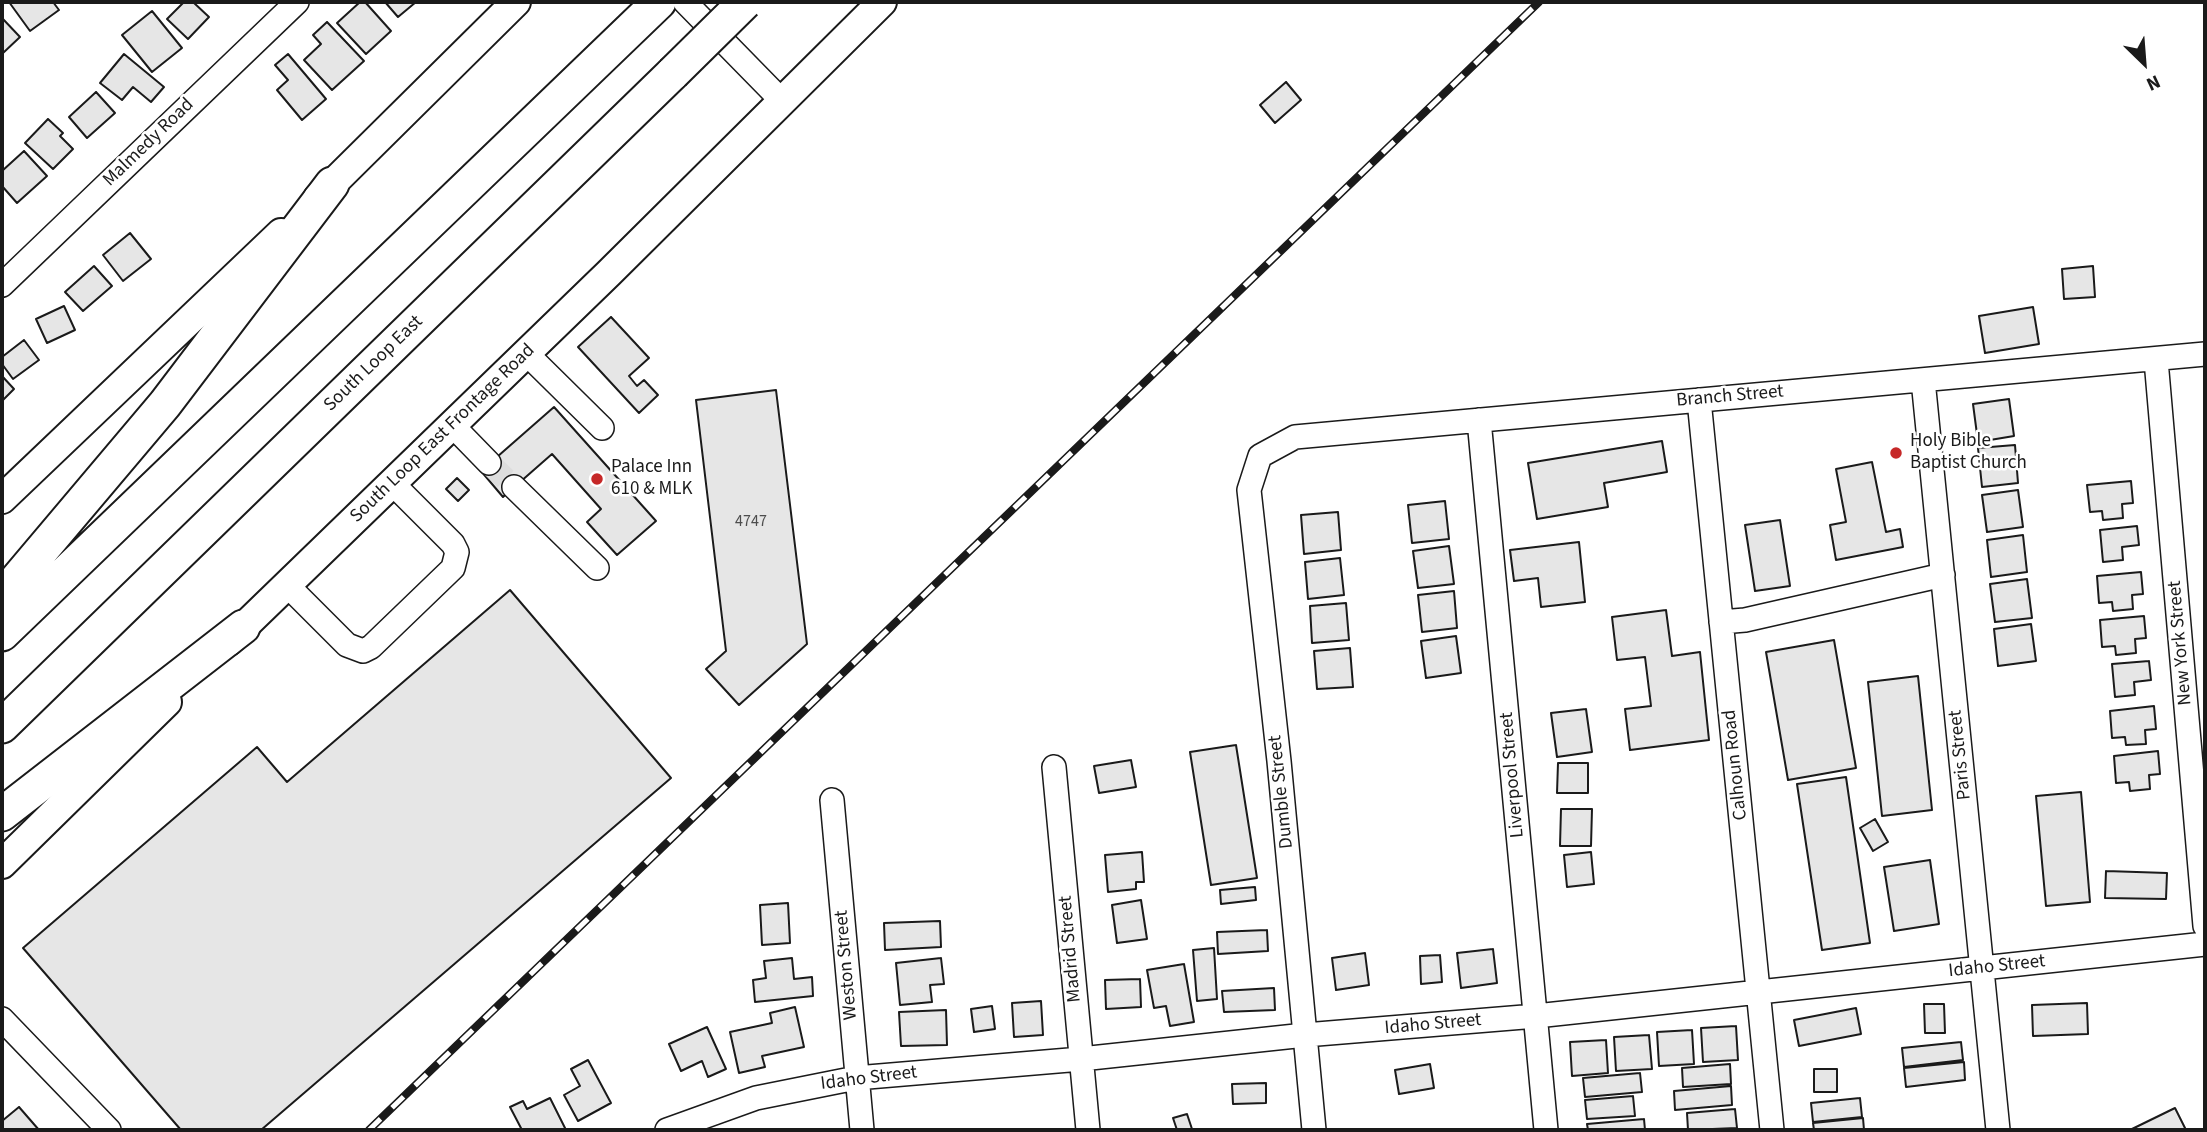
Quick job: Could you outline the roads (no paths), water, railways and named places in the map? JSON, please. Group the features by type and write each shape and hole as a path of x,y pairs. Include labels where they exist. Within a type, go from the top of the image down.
{"highway":[{"path":"2,634 659,2"},
{"name":"South Loop East","path":"2,726 745,2"},
{"path":"2,597 165,404 332,184"},
{"path":"2,814 243,626"}],"main road":[{"path":"2,499 332,184 516,2"},
{"name":"South Loop East Frontage Road","path":"2,864 783,102 882,2"}],"street":[{"name":"Malmedy Road","path":"2,285 297,2"},
{"path":"685,2 783,102"},
{"path":"526,353 601,428"},
{"name":"Branch Street","path":"1260,456 1295,437 2205,354"},
{"name":"New York Street","path":"2156,360 2205,926"},
{"name":"Paris Street","path":"1923,380 1998,1130"},
{"name":"Calhoun Road","path":"1699,400 1772,1130"},
{"name":"Liverpool Street","path":"1479,420 1546,1130"},
{"path":"452,425 489,463"},
{"name":"Dumble Street","path":"1260,456 1249,490 1279,761 1314,1130"},
{"path":"287,585 347,645 363,651 371,647 444,577 453,568 457,552 453,544 392,483"},
{"path":"514,488 597,568"},
{"path":"1721,622 1745,620 1943,575"},
{"name":"Madrid Street","path":"1054,767 1088,1130"},
{"name":"Weston Street","path":"832,800 862,1130"},
{"name":"Idaho Street","path":"667,1130 756,1098 856,1078 1536,1016 2205,944"},
{"path":"2,1019 109,1130"}],"tunnel":[{"path":"489,463 514,487"}],"railway":[{"path":"369,1130 1539,2"}],"place":[{"name":"Holy Bible Baptist Church","path":"1896,453"},
{"name":"Palace Inn 610 & MLK","path":"597,479"}]}
